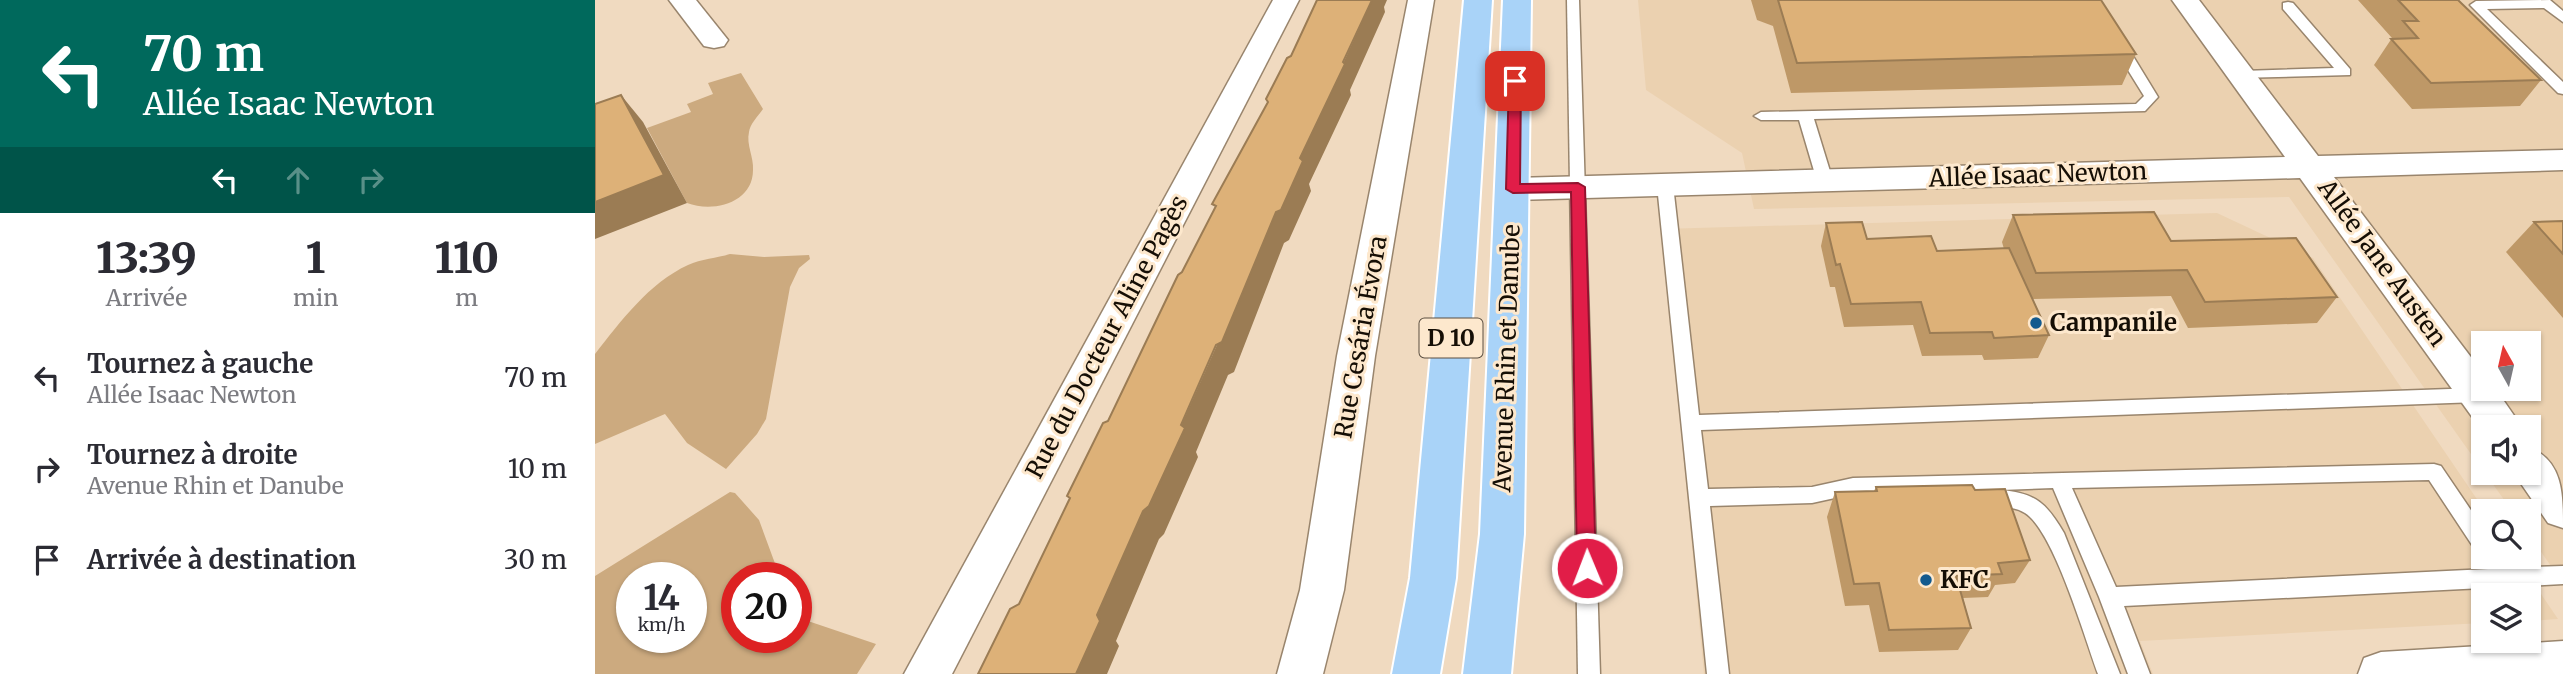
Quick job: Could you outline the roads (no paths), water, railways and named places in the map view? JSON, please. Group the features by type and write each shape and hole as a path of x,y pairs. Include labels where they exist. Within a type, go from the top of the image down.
{"main road":[{"name":"D 10","path":"1416,674 1433,578 1478,0"},
{"name":"Avenue Rhin et Danube","path":"1487,674 1502,534 1517,0"}],"street":[{"path":"683,0 714,40"},
{"name":"Rue du Docteur Aline Pagès","path":"927,674 1286,0"},
{"name":"Rue Cesária Évora","path":"1300,674 1322,590 1356,356 1421,0"},
{"name":"Allée Jane Austen","path":"2185,0 2471,385"},
{"name":"Allée Isaac Newton","path":"1513,189 2563,160"},
{"path":"2541,480 2563,510"},
{"path":"2381,674 2563,663"}],"lane":[{"path":"1573,0 1589,674"},
{"path":"2563,19 2544,2 2476,5 2563,90"},
{"path":"2242,75 2345,72 2288,6"},
{"path":"1761,116 2140,108 2151,97 2112,32"},
{"path":"1805,115 1825,181"},
{"path":"1665,185 1718,674"},
{"path":"1691,423 2471,395"},
{"path":"1812,495 1853,486 2434,472 2471,527"},
{"path":"2059,480 2110,597 2139,674"},
{"path":"1699,498 1812,495 1856,501 2000,498 2019,501 2036,509 2053,530 2109,674"},
{"path":"2499,569 2505,578"},
{"path":"2110,597 2563,575"}],"place":[{"name":"Campanile","path":"2036,323"},
{"name":"KFC","path":"1926,580"}]}
